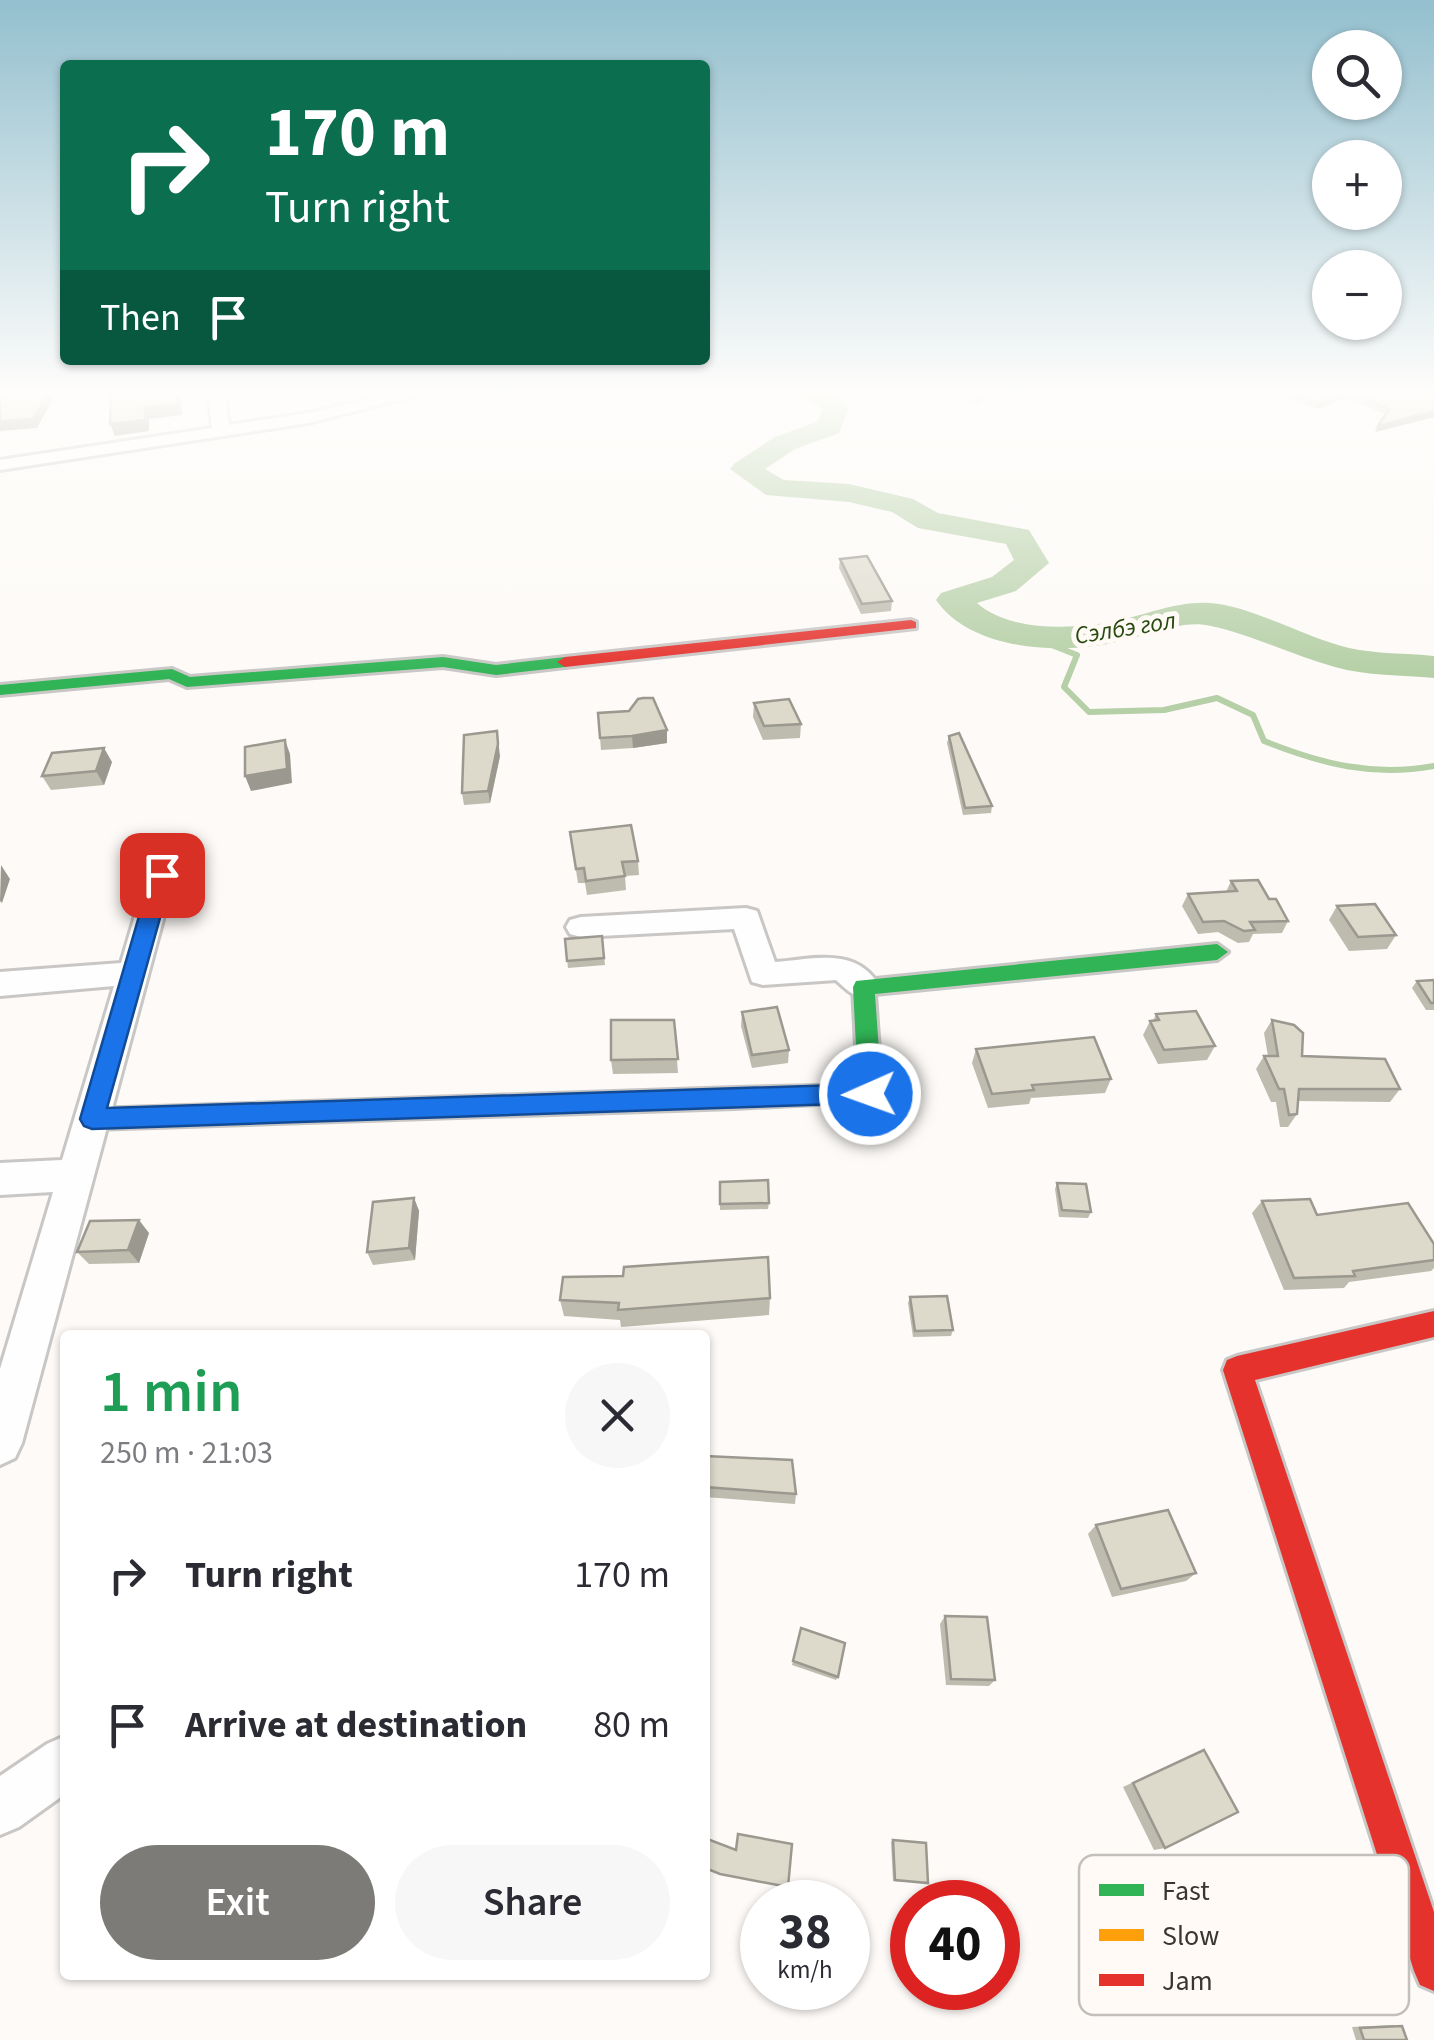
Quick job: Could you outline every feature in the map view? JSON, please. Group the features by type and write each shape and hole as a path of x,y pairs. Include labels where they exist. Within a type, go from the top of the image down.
{"street":[{"path":"0,690 172,674 187,682 442,662 496,670 911,625"},
{"path":"0,1443 162,875"},
{"path":"92,1119 870,1094 864,987 843,968 764,974 746,918 581,927"},
{"path":"864,987 1217,952"},
{"path":"0,984 134,973"},
{"path":"0,1180 76,1174"},
{"path":"1396,1855 1237,1370 1434,1324"},
{"path":"0,1808 60,1766"},
{"path":"1409,1896 1434,1972"}],"building":[{"path":"867,556 892,601 862,604 840,559"},
{"path":"653,698 667,730 600,738 598,713 629,711 638,699"},
{"path":"789,699 801,724 764,726 754,703"},
{"path":"497,731 488,791 462,793 464,735"},
{"path":"959,733 992,806 965,808 949,736"},
{"path":"285,740 287,769 245,776 245,747"},
{"path":"104,748 96,771 42,776 52,753"},
{"path":"631,825 638,861 622,862 625,876 586,881 584,868 576,869 570,832"},
{"path":"1258,880 1269,899 1276,899 1288,921 1250,922 1255,930 1244,931 1224,921 1203,922 1188,894 1237,891 1231,881"},
{"path":"1375,904 1396,935 1358,937 1337,906"},
{"path":"602,936 604,958 567,961 565,939"},
{"path":"1434,980 1434,1003 1431,1003 1417,981"},
{"path":"777,1007 789,1050 752,1055 742,1012"},
{"path":"1196,1011 1215,1046 1164,1050 1150,1021 1159,1020 1156,1014"},
{"path":"611,1020 674,1020 678,1059 611,1060"},
{"path":"1272,1020 1294,1025 1303,1033 1302,1056 1385,1059 1400,1089 1299,1089 1297,1114 1289,1115 1284,1089 1279,1089 1264,1056 1278,1056"},
{"path":"1094,1037 1111,1079 1032,1085 1034,1090 992,1094 976,1049"},
{"path":"768,1180 769,1203 720,1204 720,1182"},
{"path":"1057,1183 1086,1184 1091,1212 1062,1210"},
{"path":"414,1198 409,1248 367,1252 373,1202"},
{"path":"1310,1199 1317,1215 1408,1203 1434,1244 1434,1260 1353,1271 1355,1276 1294,1278 1262,1201"},
{"path":"139,1220 128,1250 77,1252 90,1221"},
{"path":"768,1257 770,1298 618,1310 619,1303 560,1300 563,1277 623,1276 624,1267"},
{"path":"947,1296 953,1330 915,1331 910,1297"},
{"path":"710,1456 792,1460 796,1494 710,1487"},
{"path":"1168,1510 1196,1573 1121,1589 1096,1525"},
{"path":"945,1616 987,1617 995,1680 951,1679"},
{"path":"801,1628 845,1643 838,1677 793,1661"},
{"path":"1204,1750 1238,1812 1165,1848 1133,1783"},
{"path":"738,1834 792,1844 789,1880 751,1880 710,1870 710,1840 736,1850"},
{"path":"893,1840 926,1843 928,1880 895,1880"},
{"path":"1402,2026 1407,2040 1364,2040 1360,2028"}],"waterway":[{"name":"Сэлбэ гол","path":"774,487 849,493 902,505 929,521 1018,537 1032,563 1004,584 953,600 975,620 1024,634 1064,637 1115,632 1163,618 1210,614 1346,659 1434,667"},
{"path":"1024,634 1077,655 1064,687 1089,712 1164,710 1217,698 1253,715 1264,741 1306,756 1368,769 1434,766"}],"traffic: fast":[{"path":"0,690 172,674 187,682 443,662 496,670 565,662"},
{"path":"735,1098 870,1094 864,987 1217,952"}],"traffic: slow":[{"path":"92,1119 735,1098"}],"traffic: jam":[{"path":"565,662 911,625"},
{"path":"1396,1855 1237,1370 1434,1324"},
{"path":"1409,1895 1434,1971"}],"route":[{"path":"162,875 92,1119 870,1094"}]}
